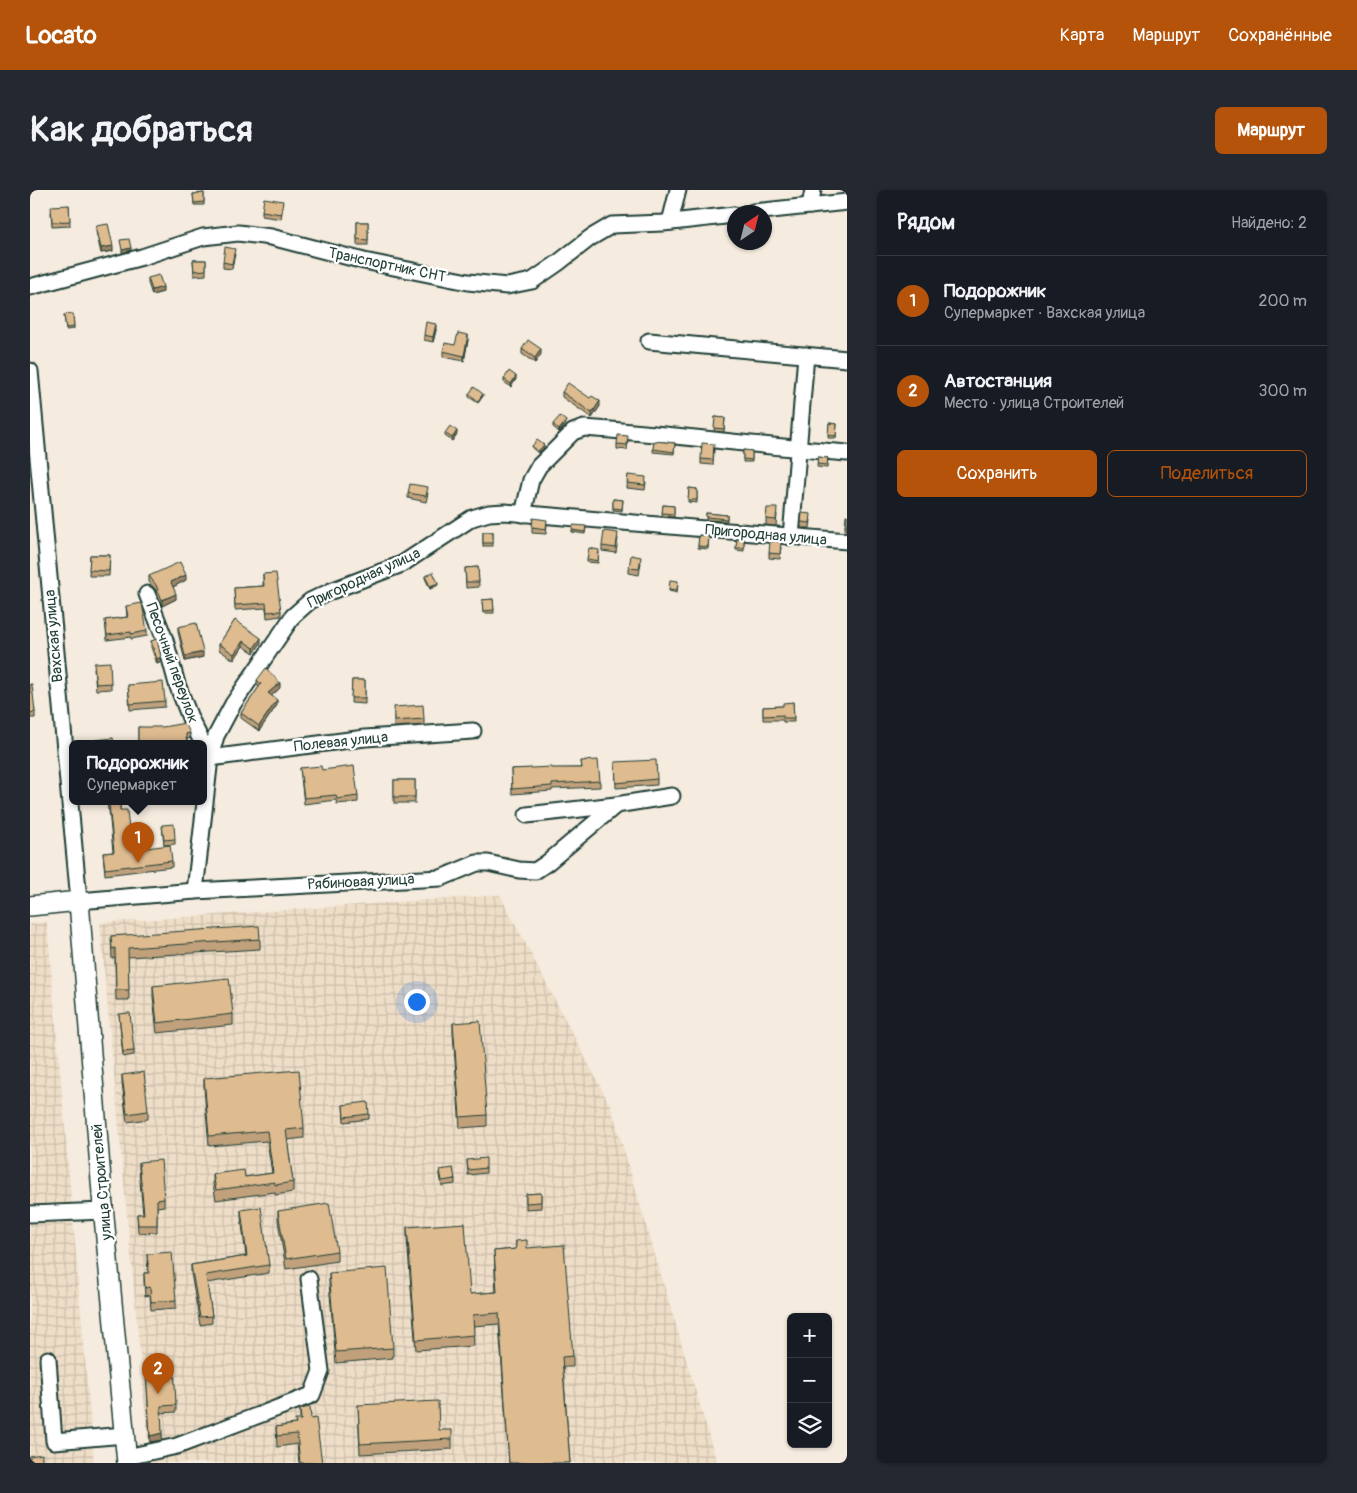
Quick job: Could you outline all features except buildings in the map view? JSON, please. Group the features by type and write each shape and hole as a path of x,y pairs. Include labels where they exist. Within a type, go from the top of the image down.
{"main road":[{"path":"30,906 79,901"},
{"name":"улица Строителей","path":"79,901 104,1211 127,1460"}],"street":[{"path":"670,222 678,190"},
{"path":"810,206 813,190"},
{"path":"772,210 847,202"},
{"name":"Транспортник СНТ","path":"30,287 142,257 203,237 238,233 271,237 364,261 468,282 508,286 532,281 590,238 612,225 670,222 727,216"},
{"path":"649,341 847,358"},
{"path":"791,537 806,355"},
{"name":"Вахская улица","path":"30,371 69,793"},
{"path":"523,514 531,480 539,466 573,432 584,428 664,434 847,453"},
{"name":"Пригородная улица","path":"207,783 210,758 216,736 233,704 293,616 310,601 330,591 402,564 472,518 489,513 523,514 847,541"},
{"name":"Песочный переулок","path":"147,594 165,640 177,684 201,740"},
{"name":"Полевая улица","path":"210,758 365,738 473,730"},
{"name":"Песочный переулок","path":"207,752 210,758"},
{"path":"527,815 616,805 672,796"},
{"name":"Вахская улица","path":"70,805 79,901"},
{"name":"Пригородная улица","path":"194,891 204,805"},
{"name":"Рябиновая улица","path":"79,901 194,891 441,878 477,863 488,863 519,870 535,871 616,805"},
{"path":"30,1214 104,1211"},
{"path":"127,1460 177,1446 312,1394 321,1371 309,1279"},
{"path":"48,1359 54,1441 125,1436"}],"shaded area":[{"path":"500,895 611,1107 717,1463 150,1463 100,923"},
{"path":"47,922 94,1463 30,1463 30,924"}],"place":[{"name":"Подорожник","path":"138,863"},
{"name":"Автостанция","path":"158,1394"}]}
